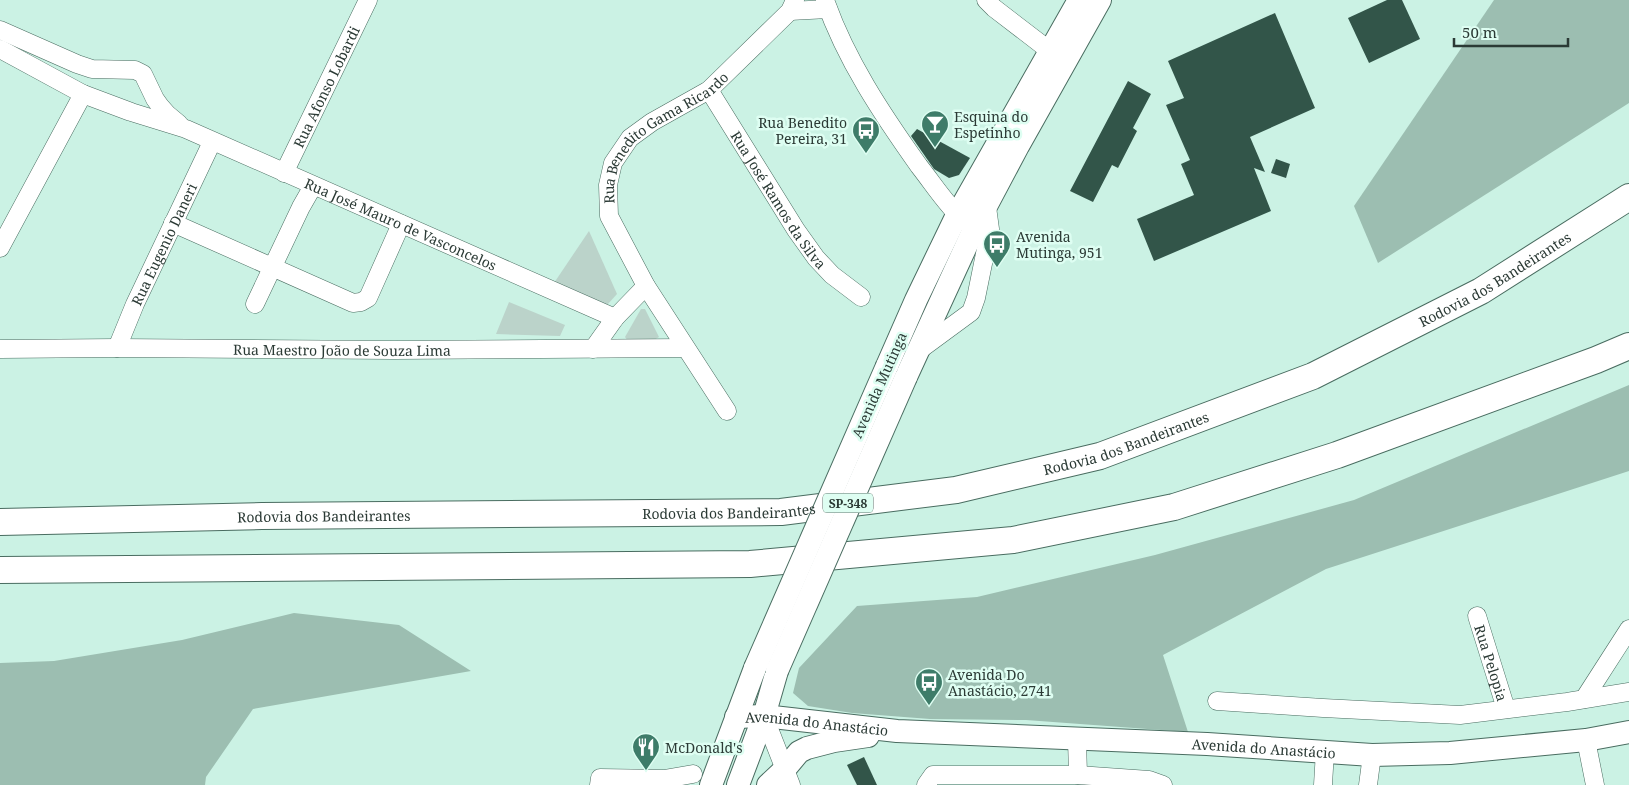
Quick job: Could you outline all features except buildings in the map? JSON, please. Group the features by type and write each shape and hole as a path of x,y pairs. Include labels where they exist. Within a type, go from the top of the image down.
{"highway":[{"name":"Rodovia dos Bandeirantes","path":"0,522 262,516 781,512 956,490 1100,456 1313,376 1481,291 1629,197"},
{"path":"0,570 750,564 1013,540 1174,507 1337,455 1596,360 1629,346"}],"main road":[{"name":"Avenida Mutinga","path":"738,785 764,716 777,672 918,351 966,222 1050,51 1079,0"},
{"name":"Avenida Mutinga","path":"702,779 719,761 754,668 916,300 966,222 986,207 1049,89 1100,0"},
{"name":"Avenida do Anastácio","path":"736,717 764,716 897,731 1212,744 1372,755 1450,753 1586,740 1629,732"},
{"name":"Avenida do Anastácio","path":"781,780 799,752 807,748 834,741 897,731"},
{"path":"716,785 720,767 719,761"}],"street":[{"name":"Rua Afonso Lobardi","path":"284,173 368,0"},
{"path":"986,0 1050,51 1049,89"},
{"path":"826,4 846,48 880,111 942,198 966,222"},
{"name":"Rua Benedito Gama Ricardo","path":"727,411 646,286 609,216 608,185 613,163 630,138 652,122 709,90 792,6 826,4"},
{"name":"Rua José Mauro de Vasconcelos","path":"0,30 92,69 135,70 143,74 155,99 164,110 186,129"},
{"name":"Rua José Mauro de Vasconcelos","path":"0,49 83,94 131,112 186,129 615,318"},
{"path":"105,102 103,92 105,84 114,70"},
{"path":"131,112 144,102 149,85"},
{"name":"Rua José Ramos da Silva","path":"709,90 796,230 816,258 832,275 860,297"},
{"path":"0,248 83,94"},
{"name":"Rua Eugenio Daneri","path":"117,348 135,304 212,142"},
{"path":"255,304 300,207 314,186"},
{"path":"918,351 971,312 976,298 990,228 986,207"},
{"path":"173,223 353,303 361,302 368,298 400,224"},
{"path":"593,349 615,318 646,286"},
{"name":"Rua Maestro João de Souza Lima","path":"0,349 384,350 685,348"},
{"name":"Rua Pelopia","path":"1477,616 1506,709"},
{"path":"1584,699 1629,629"},
{"path":"1217,701 1460,715 1629,692"},
{"path":"764,716 781,780"},
{"path":"1077,739 1078,775"},
{"path":"1586,740 1595,785"},
{"path":"1322,785 1325,751"},
{"path":"1368,785 1372,755"},
{"path":"926,785 926,782 933,775 1078,775 1149,780 1163,785"},
{"path":"599,785 600,778 702,779"}],"green space":[{"path":"1494,0 1629,0 1629,103 1378,263 1354,206"},
{"path":"589,231 617,294 607,305 554,283"},
{"path":"509,302 565,325 560,336 496,334"},
{"path":"641,309 645,309 659,337 654,340 628,341 625,337"},
{"path":"1629,385 1629,471 1326,569 1163,655 1188,732 1026,720 930,719 852,713 808,706 793,693 799,668 857,606 977,597 1155,555 1354,500"},
{"path":"294,613 399,625 471,671 253,709 206,777 205,785 0,785 0,663 54,661 182,640"}],"place":[{"name":"Esquina do Espetinho","path":"935,148"},
{"name":"Rua Benedito Pereira, 31","path":"866,154"},
{"name":"Avenida Mutinga, 951","path":"997,268"},
{"name":"Avenida Do Anastácio, 2741","path":"929,706"},
{"name":"McDonald's","path":"646,771"}]}
